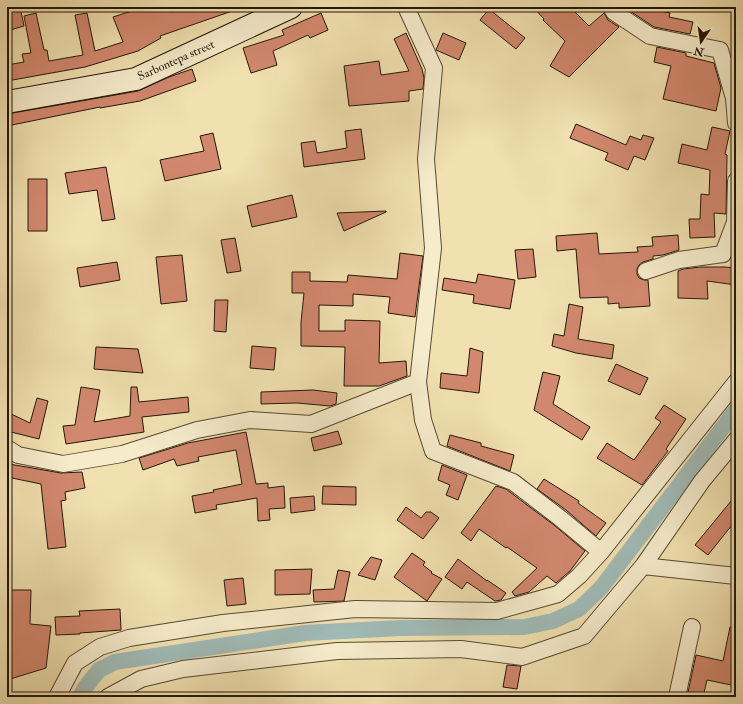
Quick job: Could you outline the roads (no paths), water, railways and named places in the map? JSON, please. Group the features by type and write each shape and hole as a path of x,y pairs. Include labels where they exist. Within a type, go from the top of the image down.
{"street":[{"name":"Sarbontepa street","path":"7,102 136,79 291,7"},
{"path":"406,7 434,68 426,159 433,248 418,382 424,420 433,451 513,482 601,552"},
{"path":"611,7 614,12 650,36 720,50 734,98 736,123"},
{"path":"646,271 679,260 724,254 735,222 736,181"},
{"path":"7,448 18,455 63,464 122,454 197,430 250,420 311,424 418,382"},
{"path":"57,697 75,663 100,647 129,638 223,623 355,609 497,611 558,594 579,576 601,552 736,382"},
{"path":"108,697 141,679 184,669 337,651 461,649 522,657 584,636 643,566 702,480 736,440"},
{"path":"643,566 736,576"},
{"path":"677,697 692,627"}],"waterway":[{"path":"80,697 84,689 99,670 115,662 305,633 401,628 524,627 553,621 579,609 601,588 736,410"}]}
